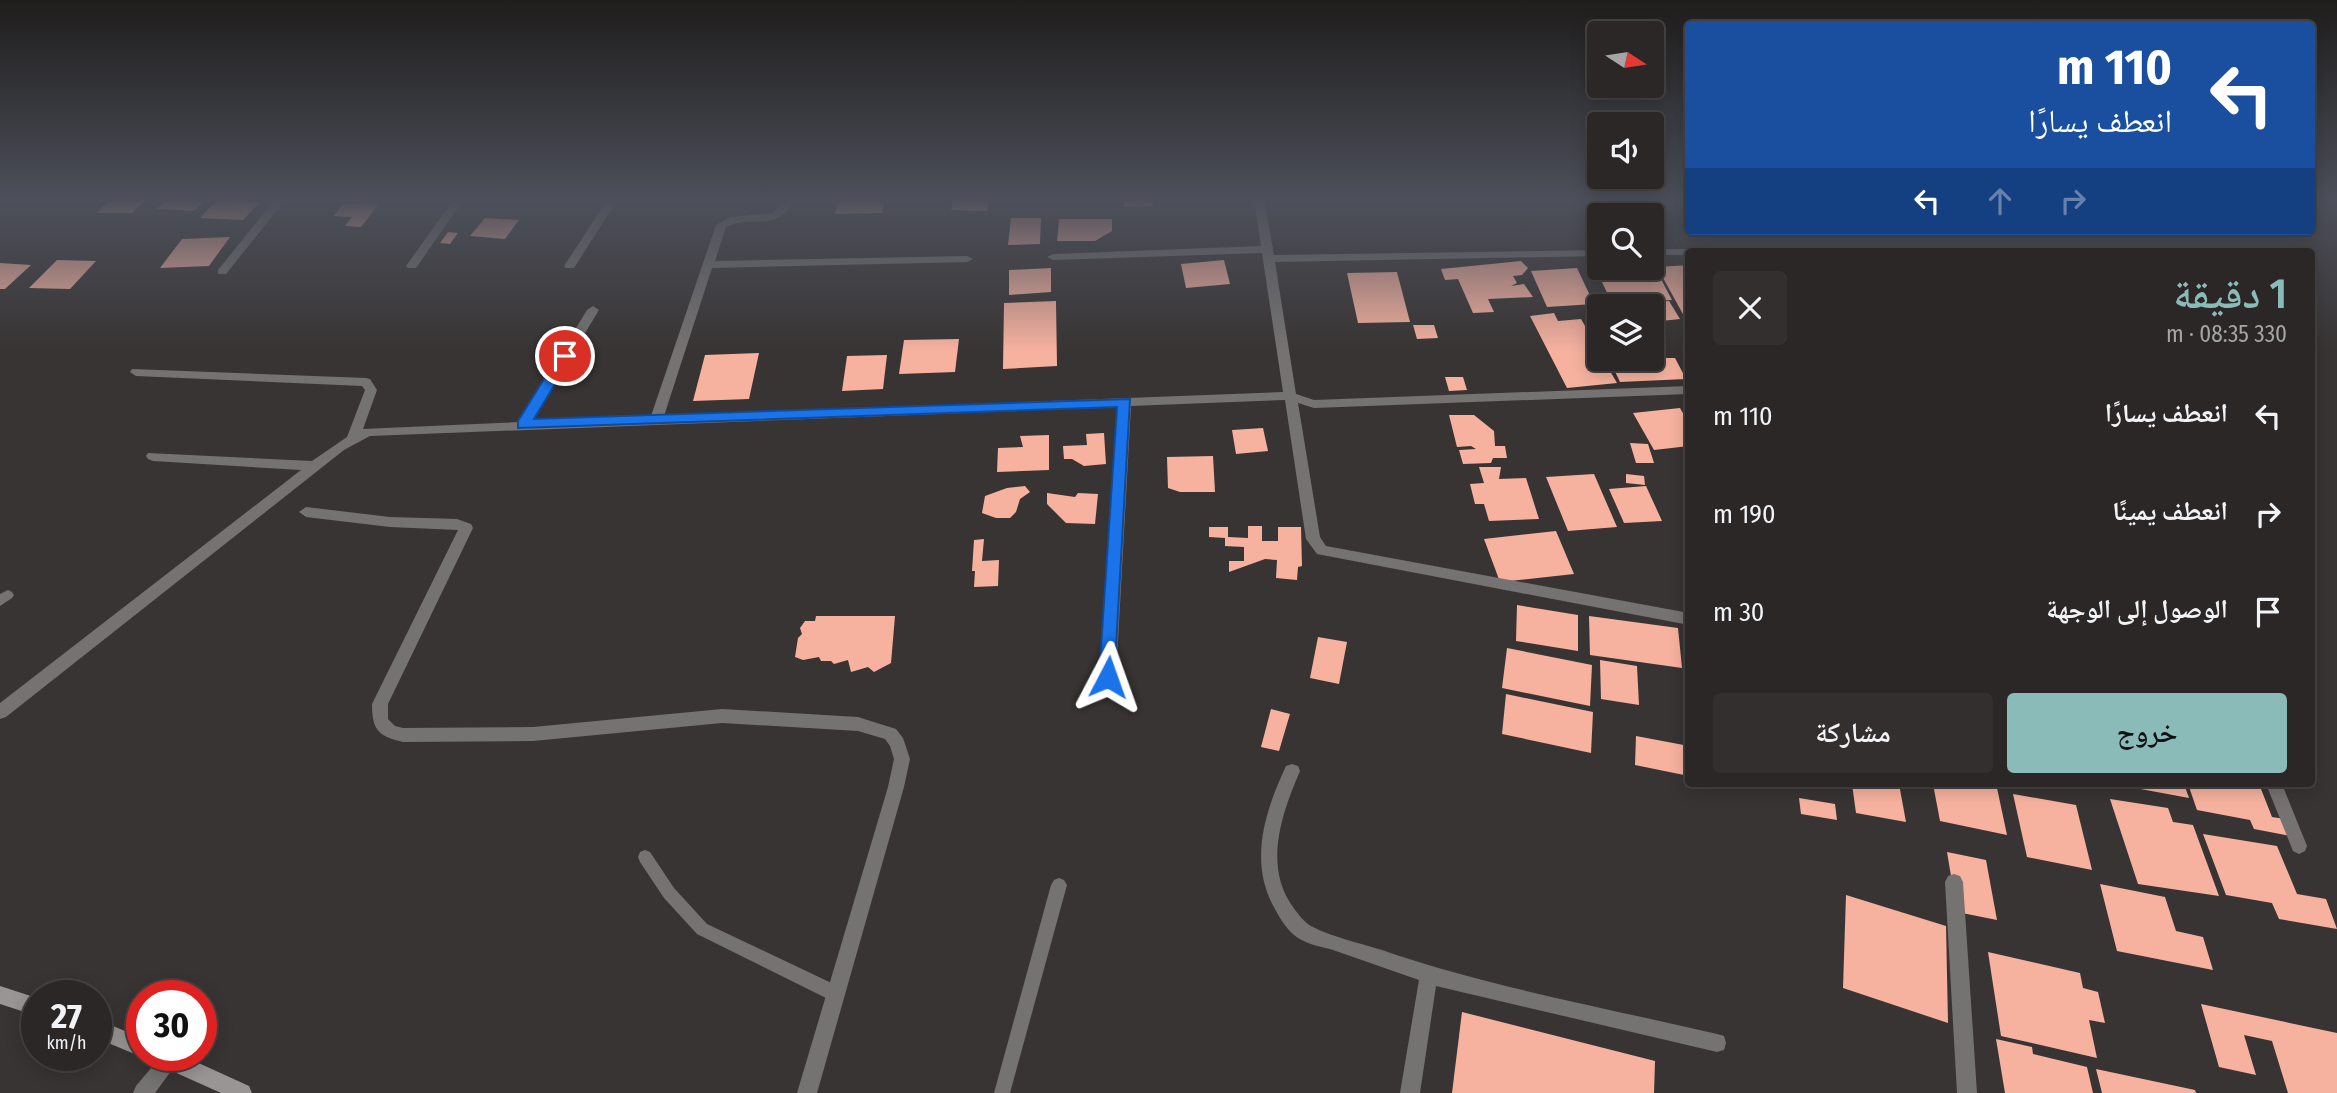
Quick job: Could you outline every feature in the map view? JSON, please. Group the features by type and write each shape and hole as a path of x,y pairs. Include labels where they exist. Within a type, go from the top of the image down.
{"main road":[{"path":"0,995 21,1002"},
{"path":"194,1071 242,1093"}],"street":[{"path":"222,272 240,250"},
{"path":"412,266 423,250"},
{"path":"570,265 580,250"},
{"path":"657,419 713,250"},
{"path":"1268,250 1313,539 1322,550 1685,618"},
{"path":"1664,252 1685,252"},
{"path":"1053,257 1587,253"},
{"path":"707,265 967,259"},
{"path":"524,424 593,310"},
{"path":"136,372 366,382 370,390 353,438"},
{"path":"0,712 314,466 353,438 392,429 1289,396 1314,404 1685,390"},
{"path":"1108,677 1125,402"},
{"path":"153,456 314,466"},
{"path":"306,512 390,522 457,524 466,528 380,704 380,721 390,732 403,735 533,734 722,716 858,724 890,733 897,743 902,759 807,1093"},
{"path":"1292,771 1277,804 1270,830 1268,855 1277,898 1289,919 1304,932 1429,975 1717,1043"},
{"path":"2275,787 2299,846"},
{"path":"1954,882 1966,1093"},
{"path":"1409,1093 1429,975"},
{"path":"143,1093 157,1071"}],"lane":[{"path":"645,857 670,893 702,929 836,994"},
{"path":"1002,1093 1059,885"}],"building":[{"path":"174,250 221,250 209,266 160,268"},
{"path":"57,260 96,261 70,289 29,288"},
{"path":"1224,260 1230,284 1186,288 1181,264"},
{"path":"1521,261 1528,268 1522,275 1513,276 1517,283 1511,286 1524,284 1533,297 1488,299 1494,312 1473,313 1458,279 1445,280 1441,269"},
{"path":"0,263 31,265 5,289 0,289"},
{"path":"1685,265 1685,318 1664,280 1664,267"},
{"path":"1051,268 1051,292 1009,295 1009,270"},
{"path":"1577,268 1589,294 1587,294 1587,304 1547,307 1531,271"},
{"path":"1397,272 1410,322 1358,323 1347,273"},
{"path":"1601,280 1661,280 1672,300 1664,300 1664,294 1608,294"},
{"path":"1056,301 1057,366 1003,369 1004,303"},
{"path":"1669,301 1680,319 1664,321 1664,302"},
{"path":"1554,313 1558,321 1581,319 1587,329 1587,371 1610,371 1617,383 1567,388 1530,316"},
{"path":"1413,325 1434,325 1438,338 1417,339"},
{"path":"959,339 955,372 899,374 904,340"},
{"path":"759,353 749,399 693,401 705,355"},
{"path":"887,355 883,389 842,391 847,356"},
{"path":"1664,358 1675,358 1685,377 1685,379 1620,382 1615,371 1664,371"},
{"path":"1445,377 1463,377 1467,390 1449,391"},
{"path":"1680,408 1685,417 1685,446 1654,450 1633,413"},
{"path":"1449,415 1474,415 1494,431 1495,446 1505,446 1507,458 1493,458 1491,463 1463,464 1459,450 1476,449 1471,446 1457,447"},
{"path":"1263,428 1268,451 1236,454 1232,430"},
{"path":"1104,433 1106,464 1084,466 1072,459 1064,459 1063,446 1087,445 1086,434"},
{"path":"1049,435 1049,470 997,472 998,448 1023,447 1020,436"},
{"path":"1630,443 1648,444 1654,463 1636,463"},
{"path":"1213,456 1215,492 1180,492 1168,488 1167,457"},
{"path":"1479,467 1501,467 1499,479 1526,478 1539,519 1489,521 1484,504 1475,504 1470,484 1484,483"},
{"path":"1594,474 1617,527 1568,531 1546,477"},
{"path":"1626,474 1644,476 1645,485 1626,483"},
{"path":"1025,486 1030,492 1020,499 1016,512 1010,518 996,518 982,513 985,496 1007,488"},
{"path":"1646,486 1662,521 1624,523 1609,489"},
{"path":"1047,493 1075,497 1078,493 1098,494 1095,524 1066,523 1047,504"},
{"path":"1248,526 1262,526 1262,541 1278,541 1278,527 1301,527 1302,566 1298,567 1297,580 1276,578 1277,560 1265,559 1229,572 1229,561 1244,561 1244,547 1225,546 1225,538 1209,537 1209,527 1228,527 1228,537 1248,538"},
{"path":"1556,531 1574,574 1500,582 1484,539"},
{"path":"984,539 982,561 999,560 998,586 974,587 974,540"},
{"path":"1517,605 1578,615 1578,651 1516,641"},
{"path":"816,616 895,616 891,663 874,672 868,667 851,672 848,660 834,664 831,661 821,661 819,657 803,660 795,657 798,638 802,634 800,628 805,621 815,621"},
{"path":"1589,616 1678,628 1682,668 1590,655"},
{"path":"1318,637 1347,642 1339,684 1310,678"},
{"path":"1507,648 1592,665 1590,706 1502,688"},
{"path":"1600,660 1637,666 1639,705 1601,699"},
{"path":"1506,694 1593,712 1591,753 1502,734"},
{"path":"1271,709 1290,714 1279,751 1261,747"},
{"path":"1636,736 1685,745 1685,775 1635,765"},
{"path":"1852,787 1900,787 1906,822 1856,813"},
{"path":"1934,787 1997,788 2007,835 1940,821"},
{"path":"2130,787 2185,787 2189,798"},
{"path":"2189,787 2261,789 2272,817 2285,819 2291,836 2254,829 2250,820 2197,810"},
{"path":"2013,794 2076,805 2092,870 2027,857"},
{"path":"1799,798 1835,804 1837,820 1801,814"},
{"path":"2110,799 2168,808 2173,822 2193,825 2219,896 2138,884"},
{"path":"2203,834 2277,846 2297,894 2326,899 2337,929 2279,919 2272,903 2226,895"},
{"path":"1947,852 1986,860 1997,920 1957,912"},
{"path":"2100,884 2165,897 2176,931 2203,937 2213,970 2117,951"},
{"path":"1846,895 1946,926 1948,1023 1843,988"},
{"path":"1988,952 2080,973 2083,988 2098,992 2105,1023 2089,1020 2097,1058 2001,1036"},
{"path":"2201,1004 2337,1033 2337,1093 2288,1093 2272,1041 2244,1035 2256,1075 2219,1067"},
{"path":"1462,1012 1655,1061 1654,1093 1452,1093"},
{"path":"1996,1039 2032,1047 2033,1054 2087,1067 2093,1093 2005,1093"},
{"path":"2096,1069 2195,1090 2196,1093 2102,1093"}],"route":[{"path":"565,356 524,424 1125,402 1108,677"}]}
